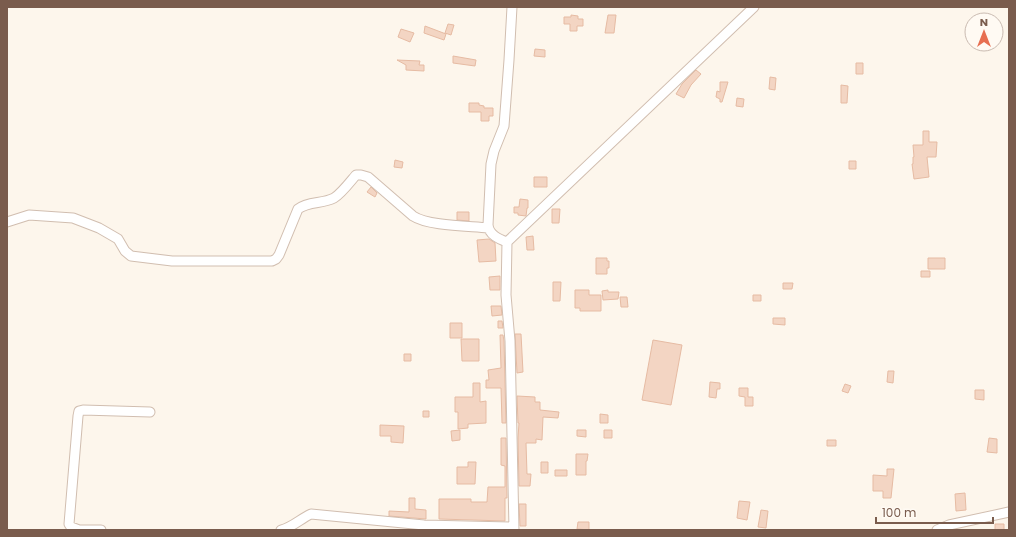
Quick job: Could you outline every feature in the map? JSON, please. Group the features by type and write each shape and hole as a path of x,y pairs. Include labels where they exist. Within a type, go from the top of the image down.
{"street":[{"path":"508,242 496,238 488,228 491,164 494,151 504,126 512,7"},
{"path":"281,530 288,528 302,518 311,514 424,525 514,528 510,341 506,295 508,242 754,7"},
{"path":"7,222 29,215 73,218 99,228 118,239 125,251 131,256 172,261 272,262 279,255 298,209 302,206 322,202 334,197 356,176 361,175 368,177 418,220 455,226 488,228"},
{"path":"101,530 79,530 71,527 70,524 79,411 150,412"},
{"path":"936,530 949,525 1009,512"}],"building":[{"path":"571,15 578,16 578,19 583,19 583,26 577,26 577,31 570,31 570,24 564,24 564,17 571,17"},
{"path":"608,15 616,15 614,33 605,33"},
{"path":"448,24 454,25 451,35 445,33"},
{"path":"425,26 446,34 444,40 424,33"},
{"path":"401,29 414,33 410,42 398,37"},
{"path":"535,49 545,50 545,57 534,56"},
{"path":"453,56 476,60 475,66 453,63"},
{"path":"397,60 420,61 419,65 424,65 424,71 406,70 406,65"},
{"path":"856,63 863,63 863,74 856,74"},
{"path":"696,70 701,74 691,85 684,98 676,94 682,84"},
{"path":"770,77 776,78 775,90 769,89"},
{"path":"720,82 728,82 722,102 720,102 720,99 716,97 717,91 720,92"},
{"path":"841,85 848,86 847,103 841,103"},
{"path":"737,98 744,99 743,107 736,106"},
{"path":"469,103 479,103 479,105 484,106 484,108 493,108 493,116 489,116 489,121 481,121 481,112 469,112"},
{"path":"923,131 929,131 929,142 937,142 936,157 927,157 929,177 914,179 912,164 914,157 913,145 923,145"},
{"path":"395,160 403,162 402,168 394,167"},
{"path":"849,161 856,161 856,169 849,169"},
{"path":"534,177 547,177 547,187 534,187"},
{"path":"371,187 377,193 375,197 367,192"},
{"path":"520,199 528,200 526,216 514,213 514,207 519,207"},
{"path":"552,209 560,209 559,223 552,223"},
{"path":"457,212 469,212 469,221 457,220"},
{"path":"533,236 534,250 527,250 526,237"},
{"path":"489,239 495,243 496,261 479,262 477,240"},
{"path":"596,258 607,258 607,261 609,261 609,268 607,268 607,274 596,274"},
{"path":"928,258 945,258 945,269 928,269"},
{"path":"921,271 930,271 930,277 921,277"},
{"path":"500,276 500,290 490,290 489,277"},
{"path":"553,282 561,282 560,301 553,301"},
{"path":"783,283 793,283 792,289 783,289"},
{"path":"575,290 589,290 589,295 601,295 601,311 580,311 580,308 575,308"},
{"path":"608,290 608,292 619,292 618,299 603,300 602,291"},
{"path":"753,295 761,295 761,301 753,301"},
{"path":"620,297 627,297 628,307 621,307"},
{"path":"491,306 501,306 502,315 492,316"},
{"path":"773,318 785,318 785,325 773,324"},
{"path":"498,321 502,321 503,328 498,328"},
{"path":"450,323 462,323 462,338 450,338"},
{"path":"515,334 521,334 523,372 517,373"},
{"path":"500,335 503,335 504,341 506,423 502,423 501,388 486,388 486,380 489,380 488,370 501,368"},
{"path":"461,339 479,339 479,361 462,361"},
{"path":"653,340 682,345 671,405 642,400"},
{"path":"404,354 411,354 411,361 404,361"},
{"path":"888,371 894,371 893,383 887,382"},
{"path":"710,382 720,383 720,389 717,389 716,398 709,397"},
{"path":"473,383 480,383 480,402 486,401 486,423 468,424 468,428 458,429 458,412 455,412 455,397 473,397"},
{"path":"845,384 851,386 848,393 842,391"},
{"path":"739,388 748,388 748,397 753,397 753,406 745,406 745,397 739,396"},
{"path":"975,390 984,390 984,400 975,399"},
{"path":"517,396 535,397 535,402 540,402 540,410 559,412 558,418 543,417 542,440 536,439 536,443 526,443 527,474 531,474 530,486 519,486 519,423"},
{"path":"423,411 429,411 429,417 423,417"},
{"path":"600,414 608,415 608,423 600,423"},
{"path":"380,425 404,426 403,443 391,442 391,436 380,436"},
{"path":"460,430 460,440 452,441 451,431"},
{"path":"577,430 586,430 586,437 577,436"},
{"path":"604,430 612,430 612,438 604,438"},
{"path":"501,438 506,438 507,498 505,498 505,521 439,519 439,499 471,499 471,502 487,502 488,487 505,487 505,466 501,465"},
{"path":"989,438 997,439 997,453 987,452"},
{"path":"827,440 836,440 836,446 827,446"},
{"path":"576,454 588,454 586,461 586,475 576,475"},
{"path":"468,462 476,462 475,484 457,484 457,467 468,467"},
{"path":"541,462 548,462 548,473 541,473"},
{"path":"887,469 894,469 891,498 883,498 883,491 873,491 873,475 887,476"},
{"path":"555,470 567,470 567,476 555,476"},
{"path":"965,493 966,510 956,511 955,494"},
{"path":"409,498 415,498 415,509 426,510 426,519 389,516 389,511 409,512"},
{"path":"739,501 750,502 747,520 737,518"},
{"path":"519,504 526,504 526,526 520,526"},
{"path":"761,510 768,511 766,528 758,527"},
{"path":"578,522 589,522 589,530 577,529"},
{"path":"995,524 1004,524 1004,530 995,530"}]}
